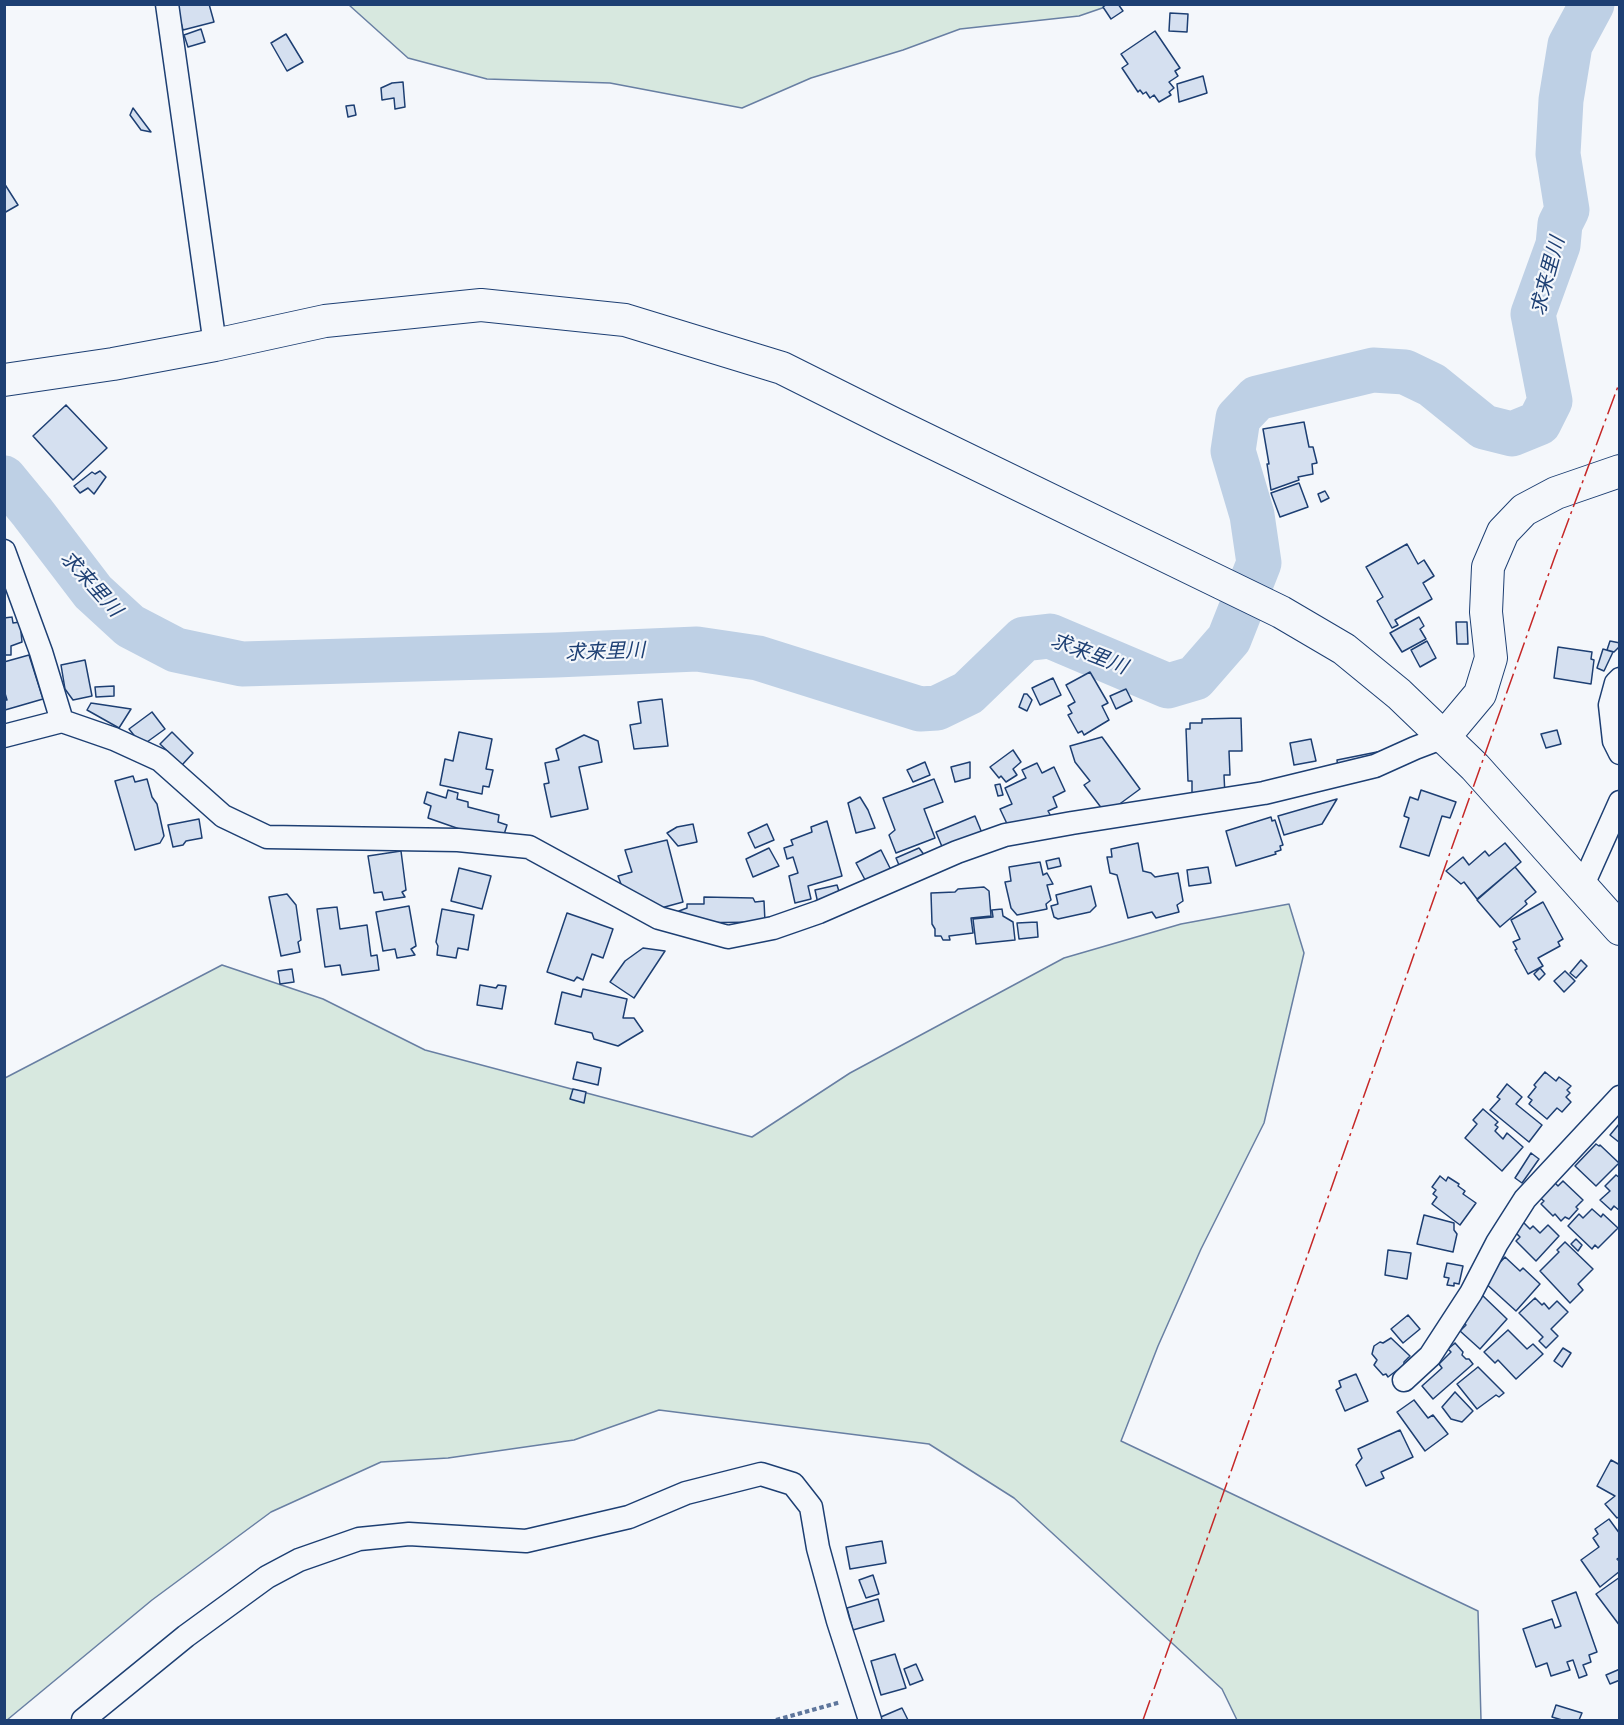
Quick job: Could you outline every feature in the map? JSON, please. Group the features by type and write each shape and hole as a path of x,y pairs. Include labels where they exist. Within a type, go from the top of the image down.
{"street":[{"path":"167,4 215,345"},
{"path":"4,380 113,364 325,321 481,305 625,320 782,368 1281,612 1344,649 1399,694 1475,767 1620,929"},
{"path":"4,736 62,720 114,739 160,760 224,816 267,837 458,840 529,847 659,918 728,937 773,928 819,912 957,852 1005,835 1264,793 1375,766 1415,747 1444,737 1480,694 1491,658 1486,612 1488,567 1503,532 1524,510 1556,492 1620,471"},
{"path":"4,552 41,652 62,720"},
{"path":"1620,679 1610,705 1614,741 1620,753"},
{"path":"1582,887 1620,802"},
{"path":"1404,1380 1430,1356 1471,1293 1497,1243 1525,1199 1620,1097"},
{"path":"83,1720 186,1636 267,1577 299,1560 359,1539 409,1534 526,1541 628,1517 686,1493 761,1474 793,1484 812,1507 818,1548 838,1621 870,1720"}],"path":[{"path":"776,1720 862,1697"}],"shaded area":[{"path":"349,5 1111,5 1079,16 960,29 903,50 811,78 742,108 610,83 487,79 408,58"},
{"path":"1289,904 1304,953 1264,1123 1201,1249 1158,1346 1121,1441 1478,1611 1481,1720 1237,1720 1222,1689 1014,1498 929,1444 659,1410 574,1440 448,1458 381,1462 271,1512 152,1600 5,1720 5,1078 222,965 323,999 425,1050 752,1137 850,1073 1064,958 1181,924"}],"building":[{"path":"176,4 209,4 214,22 183,30"},
{"path":"1107,4 1118,4 1123,11 1111,19 1103,7"},
{"path":"1170,13 1188,14 1187,32 1169,31"},
{"path":"201,29 205,42 188,47 184,35"},
{"path":"1155,31 1180,68 1175,71 1178,76 1169,82 1174,88 1169,92 1171,95 1159,102 1154,95 1150,98 1146,92 1143,94 1140,90 1138,92 1122,68 1128,64 1121,54"},
{"path":"286,34 303,62 287,71 271,43"},
{"path":"1203,76 1207,93 1179,102 1177,84"},
{"path":"403,82 405,107 395,109 394,98 382,100 381,88 392,83"},
{"path":"354,105 356,115 348,117 346,106"},
{"path":"133,108 151,132 141,130 130,115"},
{"path":"4,183 18,205 4,213"},
{"path":"66,405 107,448 73,480 33,436"},
{"path":"1304,422 1309,447 1313,447 1317,463 1312,464 1313,474 1298,477 1299,480 1271,490 1263,429"},
{"path":"100,471 106,477 94,494 88,488 80,493 74,486 92,472 95,474"},
{"path":"1299,483 1308,507 1280,517 1271,493"},
{"path":"1325,491 1329,498 1321,502 1318,494"},
{"path":"1407,544 1418,564 1424,560 1434,576 1423,583 1432,599 1395,620 1398,625 1392,628 1377,601 1383,597 1366,567"},
{"path":"12,617 13,623 20,622 22,642 11,646 11,655 4,655 4,618"},
{"path":"1419,617 1424,626 1420,629 1426,639 1402,652 1390,633"},
{"path":"1456,622 1467,622 1468,644 1457,644"},
{"path":"1427,641 1436,658 1420,667 1411,650"},
{"path":"1610,641 1620,643 1614,652 1607,650"},
{"path":"1558,647 1592,652 1591,659 1594,660 1591,684 1554,678"},
{"path":"1603,649 1613,652 1604,671 1597,668"},
{"path":"29,655 43,699 5,710 4,700 7,700 4,690 4,662"},
{"path":"85,660 92,696 73,700 65,689 61,665"},
{"path":"1090,672 1108,703 1102,706 1109,720 1084,735 1082,731 1078,733 1068,715 1072,713 1068,706 1075,702 1066,685"},
{"path":"1053,678 1061,695 1040,705 1032,688"},
{"path":"114,686 114,696 96,697 95,687"},
{"path":"1126,689 1132,701 1116,709 1110,696"},
{"path":"1024,694 1032,700 1027,711 1019,707"},
{"path":"662,699 668,746 634,749 630,725 641,723 638,702"},
{"path":"91,703 131,709 119,728 87,710"},
{"path":"152,712 165,729 147,742 137,739 129,729"},
{"path":"1241,718 1242,751 1229,751 1230,775 1224,775 1225,796 1192,797 1192,781 1188,781 1186,729 1190,729 1190,723 1202,723 1202,719"},
{"path":"1557,730 1561,744 1546,748 1541,734"},
{"path":"172,732 193,753 182,765 160,744"},
{"path":"459,732 492,739 486,769 493,770 489,787 483,786 482,794 440,785 445,759 453,761"},
{"path":"584,735 598,741 602,762 579,767 588,809 551,817 544,784 549,783 545,763 559,760 556,749"},
{"path":"1102,737 1140,789 1106,814 1084,785 1090,781 1075,762 1070,746"},
{"path":"1311,739 1316,761 1294,765 1290,743"},
{"path":"1013,750 1021,762 1013,769 1017,775 1006,782 1001,776 999,778 990,767"},
{"path":"1382,751 1338,769 1337,760"},
{"path":"925,762 930,775 913,782 907,770"},
{"path":"970,762 970,778 955,782 951,767"},
{"path":"1037,763 1042,773 1054,767 1065,791 1053,797 1057,807 1048,811 1052,818 1009,828 1000,809 1012,804 1005,788 1026,778 1022,770"},
{"path":"133,776 135,782 147,779 152,797 157,804 164,836 160,843 135,850 115,781"},
{"path":"934,779 943,802 924,809 935,838 896,853 889,835 895,830 883,798"},
{"path":"1000,784 1003,795 998,796 995,785"},
{"path":"448,790 458,793 457,799 468,802 468,807 499,815 498,822 507,825 502,841 491,840 428,818 431,806 424,803 427,792 446,798"},
{"path":"1421,790 1456,802 1450,818 1442,816 1429,856 1400,847 1409,818 1404,816 1410,797 1418,800"},
{"path":"860,797 875,828 856,833 848,803"},
{"path":"1337,799 1322,824 1284,835 1278,816"},
{"path":"975,816 984,838 945,854 936,832"},
{"path":"1271,817 1272,821 1275,820 1283,845 1280,846 1281,850 1275,852 1276,854 1236,866 1226,831"},
{"path":"199,819 202,838 186,841 183,845 173,847 168,825"},
{"path":"827,821 842,876 808,886 811,899 795,903 789,876 798,873 793,857 787,859 784,848 793,845 791,840 812,832 811,827"},
{"path":"693,824 697,842 678,846 667,833 677,827"},
{"path":"767,824 774,840 755,848 748,833"},
{"path":"667,840 683,902 650,911 613,886 621,884 618,876 632,872 625,850"},
{"path":"1138,843 1143,871 1155,877 1178,873 1183,901 1177,905 1179,912 1156,918 1152,912 1128,918 1117,875 1110,873 1107,857 1112,857 1111,849"},
{"path":"1505,843 1521,862 1477,899 1464,882 1461,884 1446,871 1463,857 1469,865 1485,851 1489,856"},
{"path":"769,848 779,866 753,877 746,859"},
{"path":"919,848 925,856 904,877 896,858"},
{"path":"881,850 894,876 870,889 856,863"},
{"path":"401,851 406,890 402,892 405,897 384,900 382,892 374,893 368,856"},
{"path":"1059,858 1061,866 1048,869 1046,861"},
{"path":"1040,862 1043,875 1047,873 1053,884 1047,885 1051,900 1046,904 1047,909 1017,915 1011,908 1005,882 1011,881 1009,867"},
{"path":"1208,867 1211,883 1189,886 1187,870"},
{"path":"1515,867 1536,892 1525,901 1527,904 1500,927 1477,900"},
{"path":"459,868 491,876 482,909 451,901"},
{"path":"837,885 842,901 819,908 815,890"},
{"path":"1091,886 1096,906 1090,912 1058,919 1054,917 1051,906 1058,904 1056,895"},
{"path":"984,887 989,891 991,916 971,918 973,933 949,936 950,940 943,940 941,936 935,936 932,924 931,893"},
{"path":"287,894 296,905 301,940 298,942 300,952 281,956 269,897"},
{"path":"704,897 753,898 755,902 764,901 765,922 679,923 679,911 687,908 687,904 704,904"},
{"path":"1543,902 1563,939 1558,942 1560,946 1538,958 1543,966 1528,974 1515,950 1517,949 1513,942 1520,939 1511,920"},
{"path":"409,906 416,946 411,949 415,955 397,958 395,949 383,951 376,912"},
{"path":"337,907 340,929 367,925 371,956 377,955 379,970 342,975 340,965 325,967 317,909"},
{"path":"442,909 474,915 468,950 458,948 456,958 437,955 436,942"},
{"path":"1002,909 1003,916 1013,922 1015,940 976,944 973,919 993,917 992,910"},
{"path":"567,913 613,929 603,958 592,954 583,980 577,977 574,981 547,972"},
{"path":"1037,922 1038,937 1019,939 1017,923"},
{"path":"643,948 665,951 634,998 610,982 625,961"},
{"path":"1581,960 1587,966 1576,978 1570,973"},
{"path":"1540,968 1545,974 1539,980 1534,974"},
{"path":"292,969 294,982 280,984 278,971"},
{"path":"1565,971 1575,981 1564,992 1554,981"},
{"path":"480,985 496,988 498,985 506,986 502,1009 477,1005"},
{"path":"583,989 627,999 623,1018 634,1018 643,1031 618,1046 594,1039 592,1033 555,1024 562,992 581,997"},
{"path":"577,1062 601,1068 598,1085 573,1079"},
{"path":"1545,1072 1556,1081 1559,1077 1571,1086 1567,1090 1570,1093 1566,1097 1571,1102 1562,1112 1557,1108 1547,1119 1529,1104 1532,1100 1528,1097"},
{"path":"1507,1084 1522,1097 1516,1104 1542,1125 1529,1142 1490,1110 1500,1099 1497,1097"},
{"path":"573,1089 586,1092 584,1103 570,1099"},
{"path":"1483,1109 1498,1122 1495,1125 1498,1127 1495,1131 1503,1139 1507,1133 1523,1147 1502,1171 1465,1138 1477,1124 1473,1120"},
{"path":"1620,1123 1620,1143 1610,1135"},
{"path":"1596,1144 1619,1163 1596,1186 1575,1166"},
{"path":"1531,1153 1539,1159 1522,1183 1515,1178"},
{"path":"1616,1175 1620,1178 1620,1211 1614,1206 1611,1210 1600,1200 1610,1191 1605,1186"},
{"path":"1440,1176 1446,1181 1448,1177 1459,1184 1458,1186 1465,1191 1463,1194 1476,1203 1460,1225 1432,1204 1437,1197 1433,1194 1436,1190 1432,1187"},
{"path":"1563,1181 1583,1200 1569,1219 1565,1217 1561,1221 1541,1204 1544,1201 1539,1197 1554,1182 1558,1186"},
{"path":"1592,1209 1601,1217 1603,1214 1618,1228 1598,1248 1595,1245 1592,1249 1568,1226 1579,1214 1583,1218"},
{"path":"1424,1215 1454,1223 1454,1230 1457,1234 1453,1252 1417,1244"},
{"path":"1523,1222 1530,1229 1533,1226 1540,1233 1548,1225 1559,1236 1536,1261 1516,1241 1520,1237 1514,1231"},
{"path":"1576,1239 1582,1245 1578,1251 1571,1244"},
{"path":"1565,1242 1593,1269 1578,1284 1583,1290 1570,1303 1540,1271 1559,1252 1557,1250"},
{"path":"1388,1250 1411,1253 1407,1279 1385,1275"},
{"path":"1505,1257 1520,1271 1523,1268 1540,1284 1516,1311 1483,1281"},
{"path":"1447,1263 1463,1266 1459,1284 1447,1285 1449,1278 1444,1277"},
{"path":"1482,1295 1507,1319 1480,1349 1460,1331 1466,1325 1460,1319"},
{"path":"1535,1298 1549,1309 1557,1301 1568,1312 1551,1329 1558,1336 1546,1348 1539,1341 1543,1337 1519,1313"},
{"path":"1408,1315 1420,1329 1403,1343 1391,1329"},
{"path":"1508,1330 1527,1349 1533,1344 1543,1354 1516,1379 1498,1360 1495,1363 1484,1352"},
{"path":"1391,1338 1410,1356 1404,1365 1388,1377 1374,1365 1377,1360 1372,1354 1374,1346"},
{"path":"1455,1343 1463,1352 1462,1355 1473,1364 1433,1399 1422,1386 1442,1368 1439,1364 1451,1352 1448,1349"},
{"path":"1563,1348 1571,1353 1562,1367 1554,1361"},
{"path":"1478,1367 1504,1393 1499,1397 1496,1395 1477,1409 1457,1384"},
{"path":"1356,1374 1368,1401 1345,1411 1336,1390 1341,1387 1339,1381"},
{"path":"1455,1392 1473,1411 1462,1422 1451,1419 1442,1407"},
{"path":"1414,1400 1428,1418 1433,1415 1448,1434 1425,1451 1397,1412"},
{"path":"1400,1430 1413,1457 1381,1472 1384,1478 1366,1486 1356,1465 1362,1458 1358,1449"},
{"path":"1611,1460 1620,1465 1620,1516 1617,1518 1605,1504 1615,1496 1597,1486"},
{"path":"1609,1519 1620,1534 1620,1557 1617,1559 1620,1562 1620,1571 1600,1587 1581,1560 1599,1547 1593,1538 1598,1534 1595,1529"},
{"path":"882,1541 886,1563 850,1569 846,1547"},
{"path":"873,1575 879,1594 866,1598 859,1580"},
{"path":"1620,1577 1620,1626 1596,1594"},
{"path":"1576,1592 1597,1652 1589,1655 1591,1662 1583,1665 1587,1675 1579,1678 1573,1660 1567,1662 1570,1670 1551,1676 1547,1663 1536,1667 1523,1629 1552,1619 1555,1628 1561,1626 1552,1601"},
{"path":"878,1599 884,1621 853,1630 847,1608"},
{"path":"895,1654 906,1688 881,1695 871,1661"},
{"path":"916,1664 923,1680 910,1685 904,1669"},
{"path":"1620,1669 1620,1680 1610,1684 1606,1675"},
{"path":"1556,1705 1582,1713 1579,1720 1562,1720 1552,1717"},
{"path":"902,1708 908,1720 876,1719"}],"waterway":[{"name":"求来里川","path":"4,478 93,592 130,626 176,650 242,664 697,649 758,658 920,709 937,708 968,693 1024,639 1050,636 1168,686 1195,678 1229,639 1259,563 1252,515 1233,451 1238,418 1257,398 1373,370 1405,372 1432,385 1484,427 1512,434 1539,423 1550,401 1533,314 1558,245 1560,224 1567,210 1558,154 1561,100 1570,45 1592,4"}],"power":[{"path":"1143,1720 1554,559 1620,381"}]}
